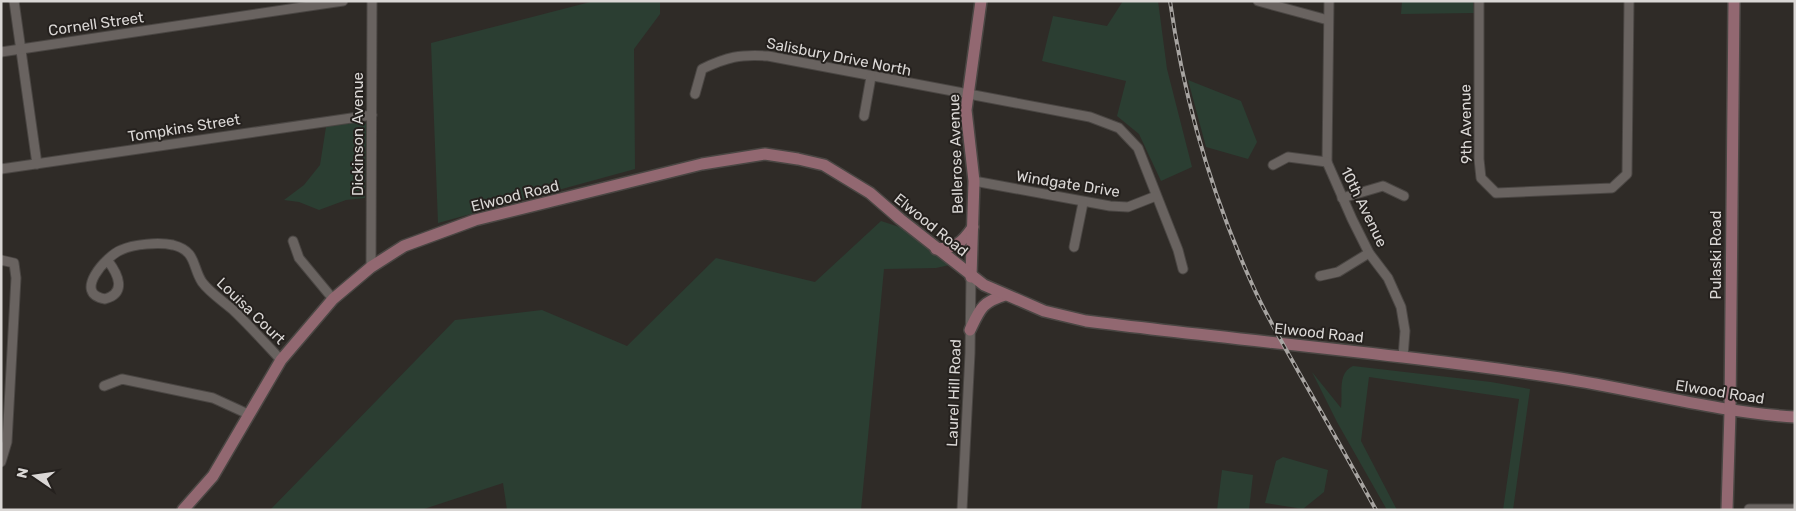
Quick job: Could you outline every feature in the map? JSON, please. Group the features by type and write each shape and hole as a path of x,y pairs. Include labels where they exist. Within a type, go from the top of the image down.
{"main road":[{"name":"Bellerose Avenue","path":"972,277 974,181 967,124 968,95 981,1"},
{"name":"Pulaski Road","path":"1727,510 1730,412 1734,1"},
{"name":"Elwood Road","path":"183,510 212,476 281,360 333,299 371,267 404,246 475,220 702,164 765,154 798,158 832,169 870,193 972,277 1005,295 1044,311 1086,321 1403,357 1561,378 1730,412 1795,417"},
{"path":"936,248 952,248 962,243 973,227"},
{"path":"970,330 981,308 990,300 1005,295"}],"street":[{"path":"14,1 37,164"},
{"name":"Cornell Street","path":"1,52 343,1"},
{"name":"Dickinson Avenue","path":"371,267 372,1"},
{"path":"1258,1 1328,20"},
{"name":"10th Avenue","path":"1328,1 1327,162 1342,198 1370,254 1388,278 1401,308 1405,331 1403,357"},
{"name":"9th Avenue","path":"1479,1 1479,159 1481,178 1496,193 1612,188 1626,174 1628,1"},
{"name":"Salisbury Drive North","path":"695,94 702,69 731,56 768,56 1090,118 1119,128 1138,148 1148,170 1156,196 1178,250 1183,269"},
{"path":"864,116 871,77"},
{"name":"Tompkins Street","path":"1,169 372,115"},
{"path":"1273,165 1288,157 1327,162"},
{"name":"Windgate Drive","path":"974,181 1083,203 1128,207 1156,196"},
{"path":"1342,198 1383,186 1404,196"},
{"path":"1074,247 1083,203"},
{"path":"294,241 299,258 333,299"},
{"name":"Louisa Court","path":"108,261 115,253 128,248 162,244 175,246 186,251 194,259 201,280 209,290 235,312 281,360"},
{"path":"1320,276 1338,272 1370,254"},
{"path":"1,260 14,263 16,278 8,442 1,462"},
{"name":"Laurel Hill Road","path":"962,510 972,277"},
{"path":"104,386 122,380 177,390 213,398 248,414"},
{"path":"1750,509 1795,509"}],"green space":[{"path":"594,1 660,1 660,14 634,49 635,169 438,223 431,43"},
{"path":"1123,1 1158,1 1167,69 1192,167 1161,181 1139,134 1117,116 1126,81 1042,61 1053,16 1107,26"},
{"path":"1402,1 1473,1 1474,13 1401,14"},
{"path":"1188,80 1241,101 1257,142 1248,159 1206,147"},
{"path":"362,121 366,124 365,198 346,200 319,210 299,202 284,200 304,185 320,165 326,127 336,123"},
{"path":"881,221 927,236 963,262 936,268 884,269 861,510 507,510 503,483 421,510 270,510 455,320 542,310 627,346 716,258 815,282"},
{"path":"1353,366 1491,382 1530,389 1513,510 1503,510 1519,399 1369,377 1361,441 1397,510 1387,510 1337,422 1312,372 1341,408 1343,378 1348,369"},
{"path":"1283,457 1328,470 1324,492 1303,509 1265,503 1276,461"},
{"path":"1222,470 1253,475 1249,510 1217,510"}],"railway":[{"path":"1170,1 1191,110 1212,181 1237,250 1269,320 1376,510"}]}
